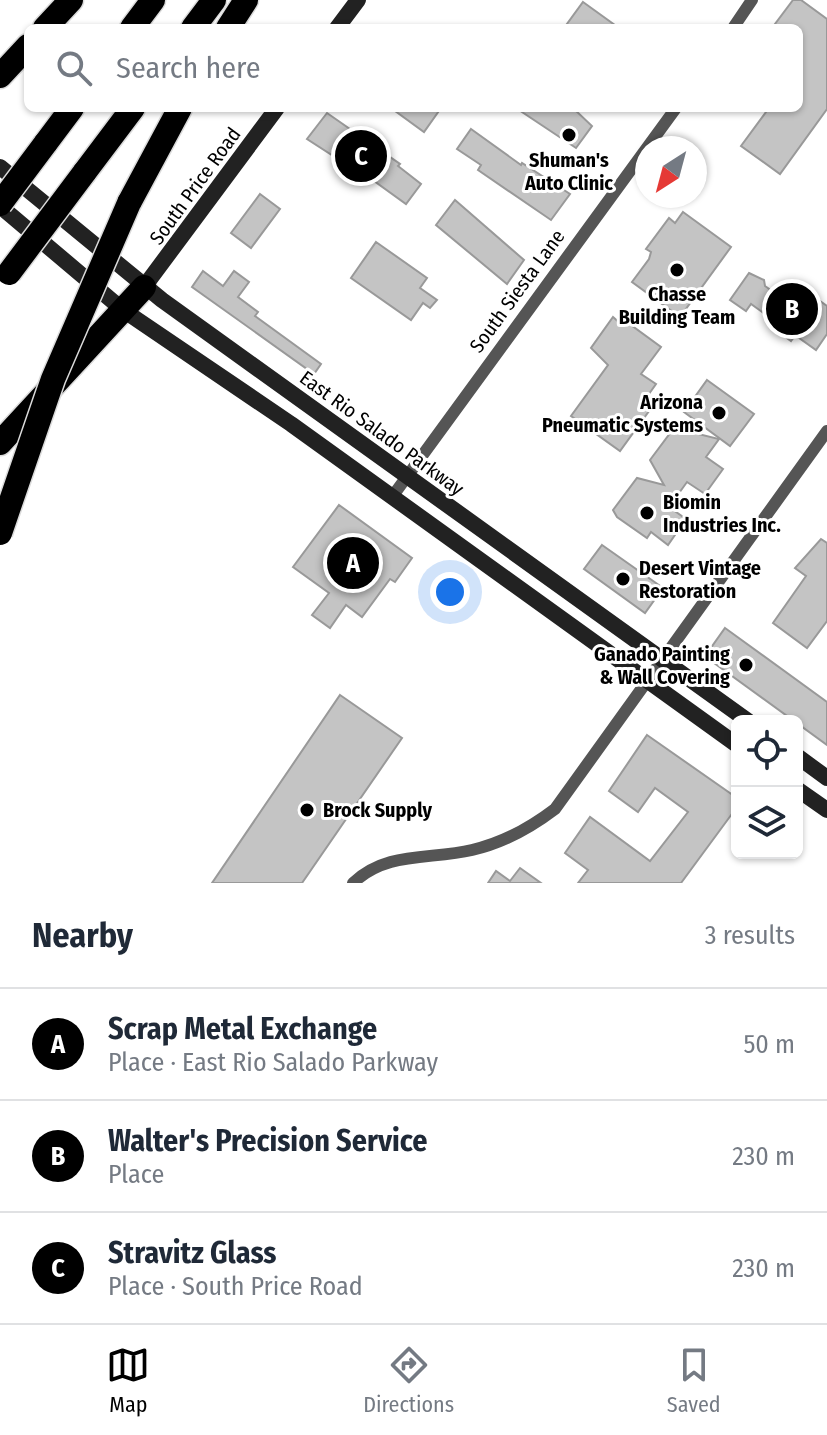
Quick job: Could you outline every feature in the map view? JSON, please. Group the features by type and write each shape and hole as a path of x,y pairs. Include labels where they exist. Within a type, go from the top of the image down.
{"highway":[{"path":"49,24 71,0"},
{"path":"135,24 153,0"},
{"path":"196,24 214,0"},
{"path":"231,24 246,0"},
{"path":"0,76 24,50"},
{"path":"0,205 69,112"},
{"path":"5,280 130,112"},
{"path":"0,481 72,305 178,112"},
{"path":"0,533 53,379 133,193"},
{"path":"0,443 144,287"}],"main road":[{"path":"340,24 358,0"},
{"name":"South Price Road","path":"144,287 274,112"},
{"name":"East Rio Salado Parkway","path":"0,167 144,287 740,715"},
{"path":"0,205 123,310 392,497 731,741"},
{"path":"803,760 827,778"},
{"path":"803,793 827,810"}],"street":[{"path":"736,24 752,0"},
{"name":"South Siesta Lane","path":"392,497 673,112"},
{"path":"353,883 368,871 407,856 472,850 527,831 555,809 827,431"}],"building":[{"path":"793,0 801,0 827,19 827,109 780,174 741,146 766,112 803,112 803,24 775,24"},
{"path":"583,2 613,24 567,24"},
{"path":"396,112 438,112 424,132"},
{"name":"Shuman's Auto Clinic","path":"522,112 577,112 592,126 576,148"},
{"path":"327,113 400,164 398,166 421,184 406,204 356,168 307,139"},
{"path":"471,129 521,165 570,194 551,220 478,170 481,165 457,149"},
{"path":"260,194 280,209 251,248 231,233"},
{"path":"455,200 524,260 507,284 436,225"},
{"name":"Chasse Building Team","path":"683,212 731,247 680,317 632,282 649,259 651,252 646,249 669,218 675,223"},
{"path":"376,242 427,278 420,288 437,300 430,308 423,303 411,320 351,278"},
{"path":"203,271 223,286 234,271 249,282 238,297 258,312 255,316 321,364 314,374 192,287"},
{"path":"749,273 764,280 765,286 782,298 793,282 827,306 827,334 816,350 799,338 794,337 791,341 772,327 776,322 751,304 746,311 730,300"},
{"path":"613,317 621,324 624,320 661,347 641,374 656,384 644,401 652,407 620,451 571,416 608,365 591,348"},
{"name":"Arizona Pneumatic Systems","path":"707,380 754,414 730,446 684,412"},
{"path":"674,428 719,439 706,457 723,469 705,494 687,482 669,507 686,519 668,545 651,532 647,538 617,517 613,510 637,478 664,485 650,460"},
{"path":"339,505 412,558 395,582 390,579 362,617 346,605 330,628 312,615 329,593 293,567"},
{"path":"821,539 827,543 827,621 807,648 773,623 806,576 795,568"},
{"name":"Desert Vintage Restoration","path":"602,545 663,588 645,613 584,569"},
{"path":"725,628 827,702 827,745 803,728 803,715 786,715 710,660 714,655 708,652"},
{"name":"Brock Supply","path":"340,695 402,738 302,883 212,883"},
{"path":"647,735 731,794 731,815 681,883 578,883 588,870 565,853 590,817 650,861 688,812 655,788 638,812 609,791"},
{"path":"520,868 541,883 488,883 496,871 510,881"}],"place":[{"name":"Shuman's Auto Clinic","path":"569,135"},
{"name":"Stravitz Glass","path":"361,156"},
{"name":"Chasse Building Team","path":"677,270"},
{"name":"Walter's Precision Service","path":"792,309"},
{"name":"Arizona Pneumatic Systems","path":"719,413"},
{"name":"Biomin Industries Inc.","path":"647,513"},
{"name":"Scrap Metal Exchange","path":"353,563"},
{"name":"Desert Vintage Restoration","path":"623,579"},
{"name":"Ganado Painting & Wall Covering","path":"746,665"},
{"name":"Brock Supply","path":"307,810"}]}
